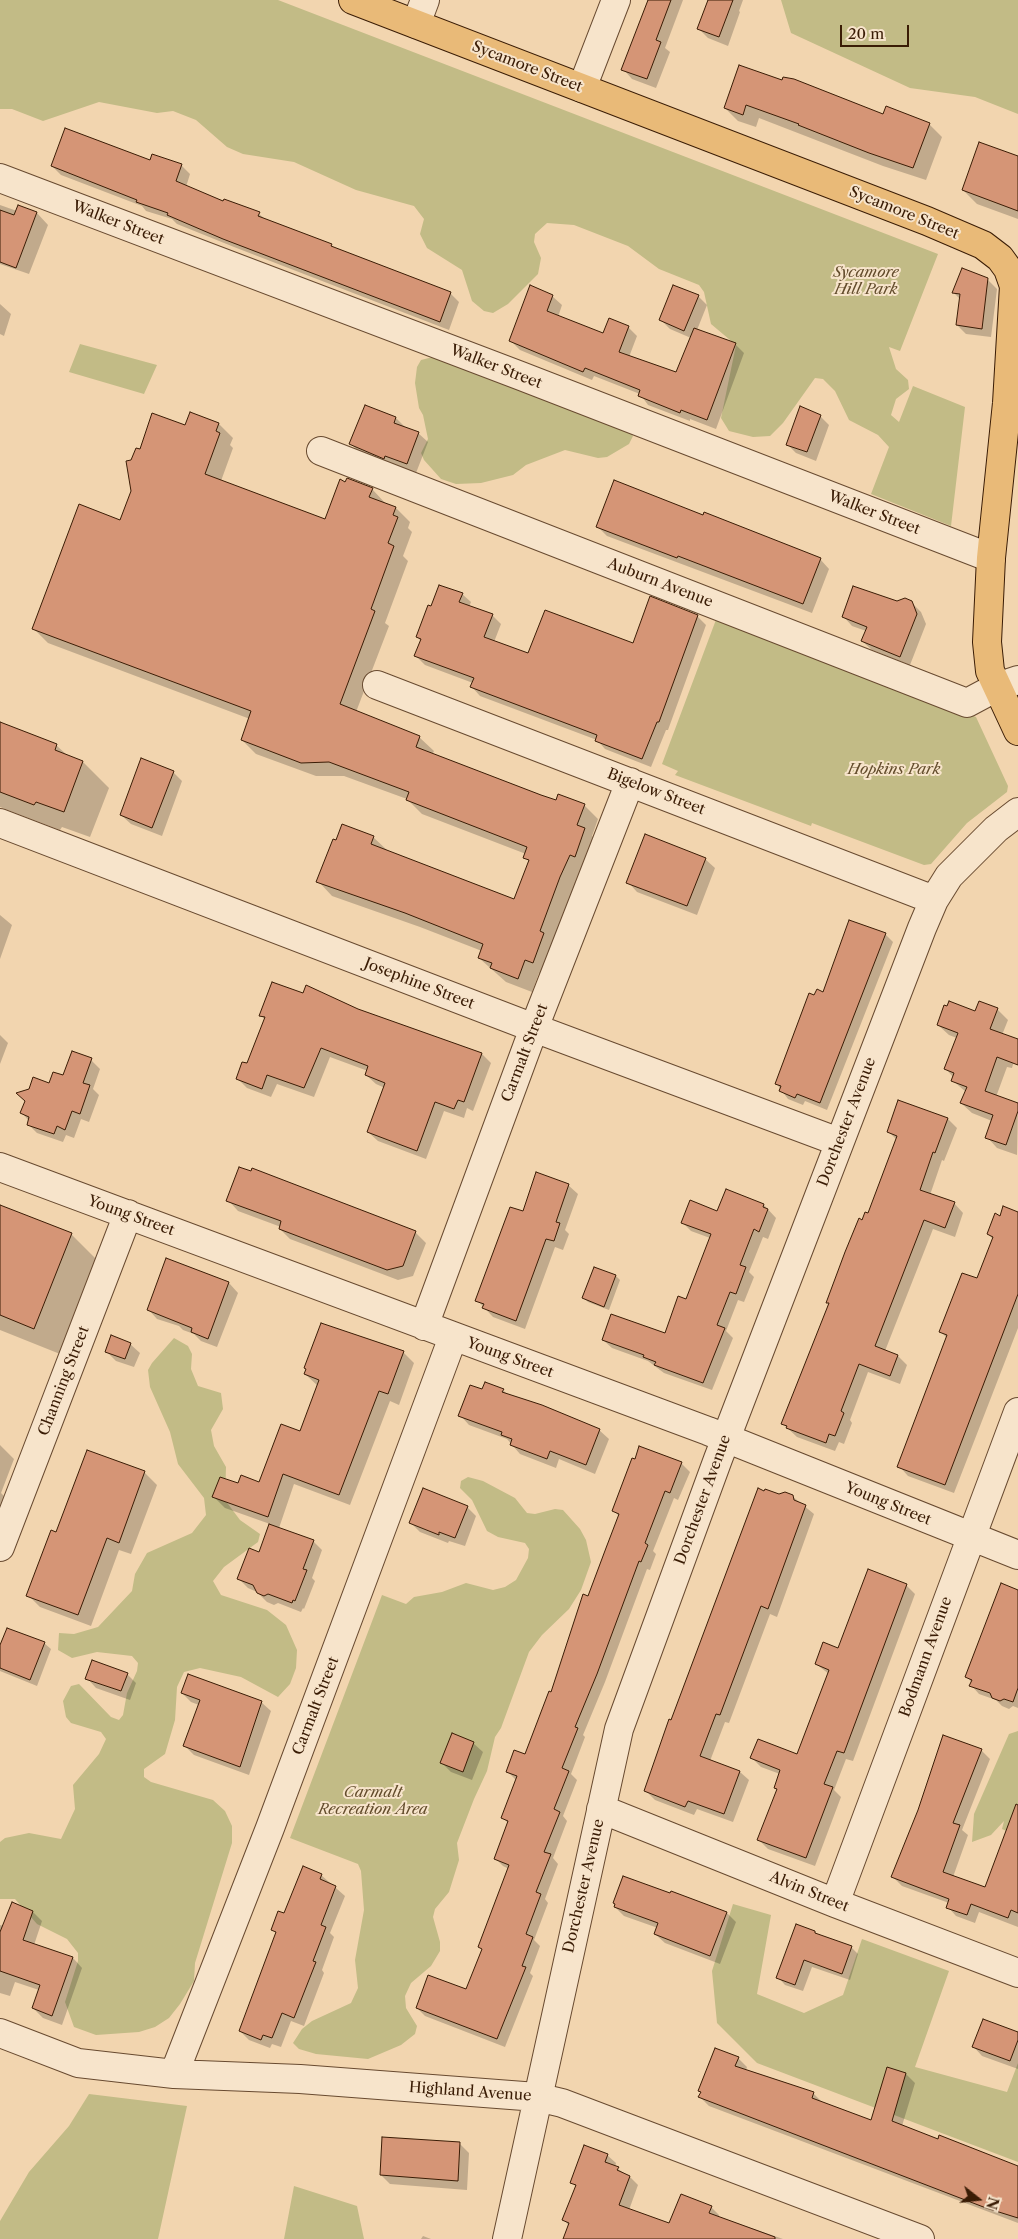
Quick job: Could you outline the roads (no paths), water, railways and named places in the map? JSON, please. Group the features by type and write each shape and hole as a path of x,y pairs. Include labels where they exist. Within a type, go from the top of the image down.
{"main road":[{"name":"Sycamore Street","path":"353,0 420,12 582,88 926,221 983,245 1000,258 1008,269 1014,286 1007,403 991,558 987,642 990,671 1008,684 1018,731"}],"street":[{"path":"582,88 616,0"},
{"name":"Walker Street","path":"0,178 522,376 991,558"},
{"name":"Auburn Avenue","path":"321,452 967,703 1008,684"},
{"name":"Bigelow Street","path":"377,685 934,900"},
{"name":"Carmalt Street","path":"424,1326 534,1028 630,782"},
{"name":"Dorchester Avenue","path":"507,2239 619,1729 726,1438 934,900 955,870 996,829 1018,812"},
{"name":"Josephine Street","path":"0,823 534,1028 839,1142"},
{"name":"Young Street","path":"0,1167 726,1438 971,1537 1018,1554"},
{"name":"Channing Street","path":"0,1547 128,1214"},
{"name":"Carmalt Street","path":"174,2074 270,1828 453,1337"},
{"name":"Bodmann Avenue","path":"835,1903 1018,1412"},
{"name":"Alvin Street","path":"601,1810 835,1903 1018,1972"},
{"name":"Highland Avenue","path":"0,2033 78,2063 174,2074 300,2080 537,2097 562,2103 920,2239"}],"park label":[{"name":"Sycamore Hill Park","path":"866,282"},
{"name":"Hopkins Park","path":"894,770"},
{"name":"Carmalt Recreation Area","path":"373,1802"}]}
